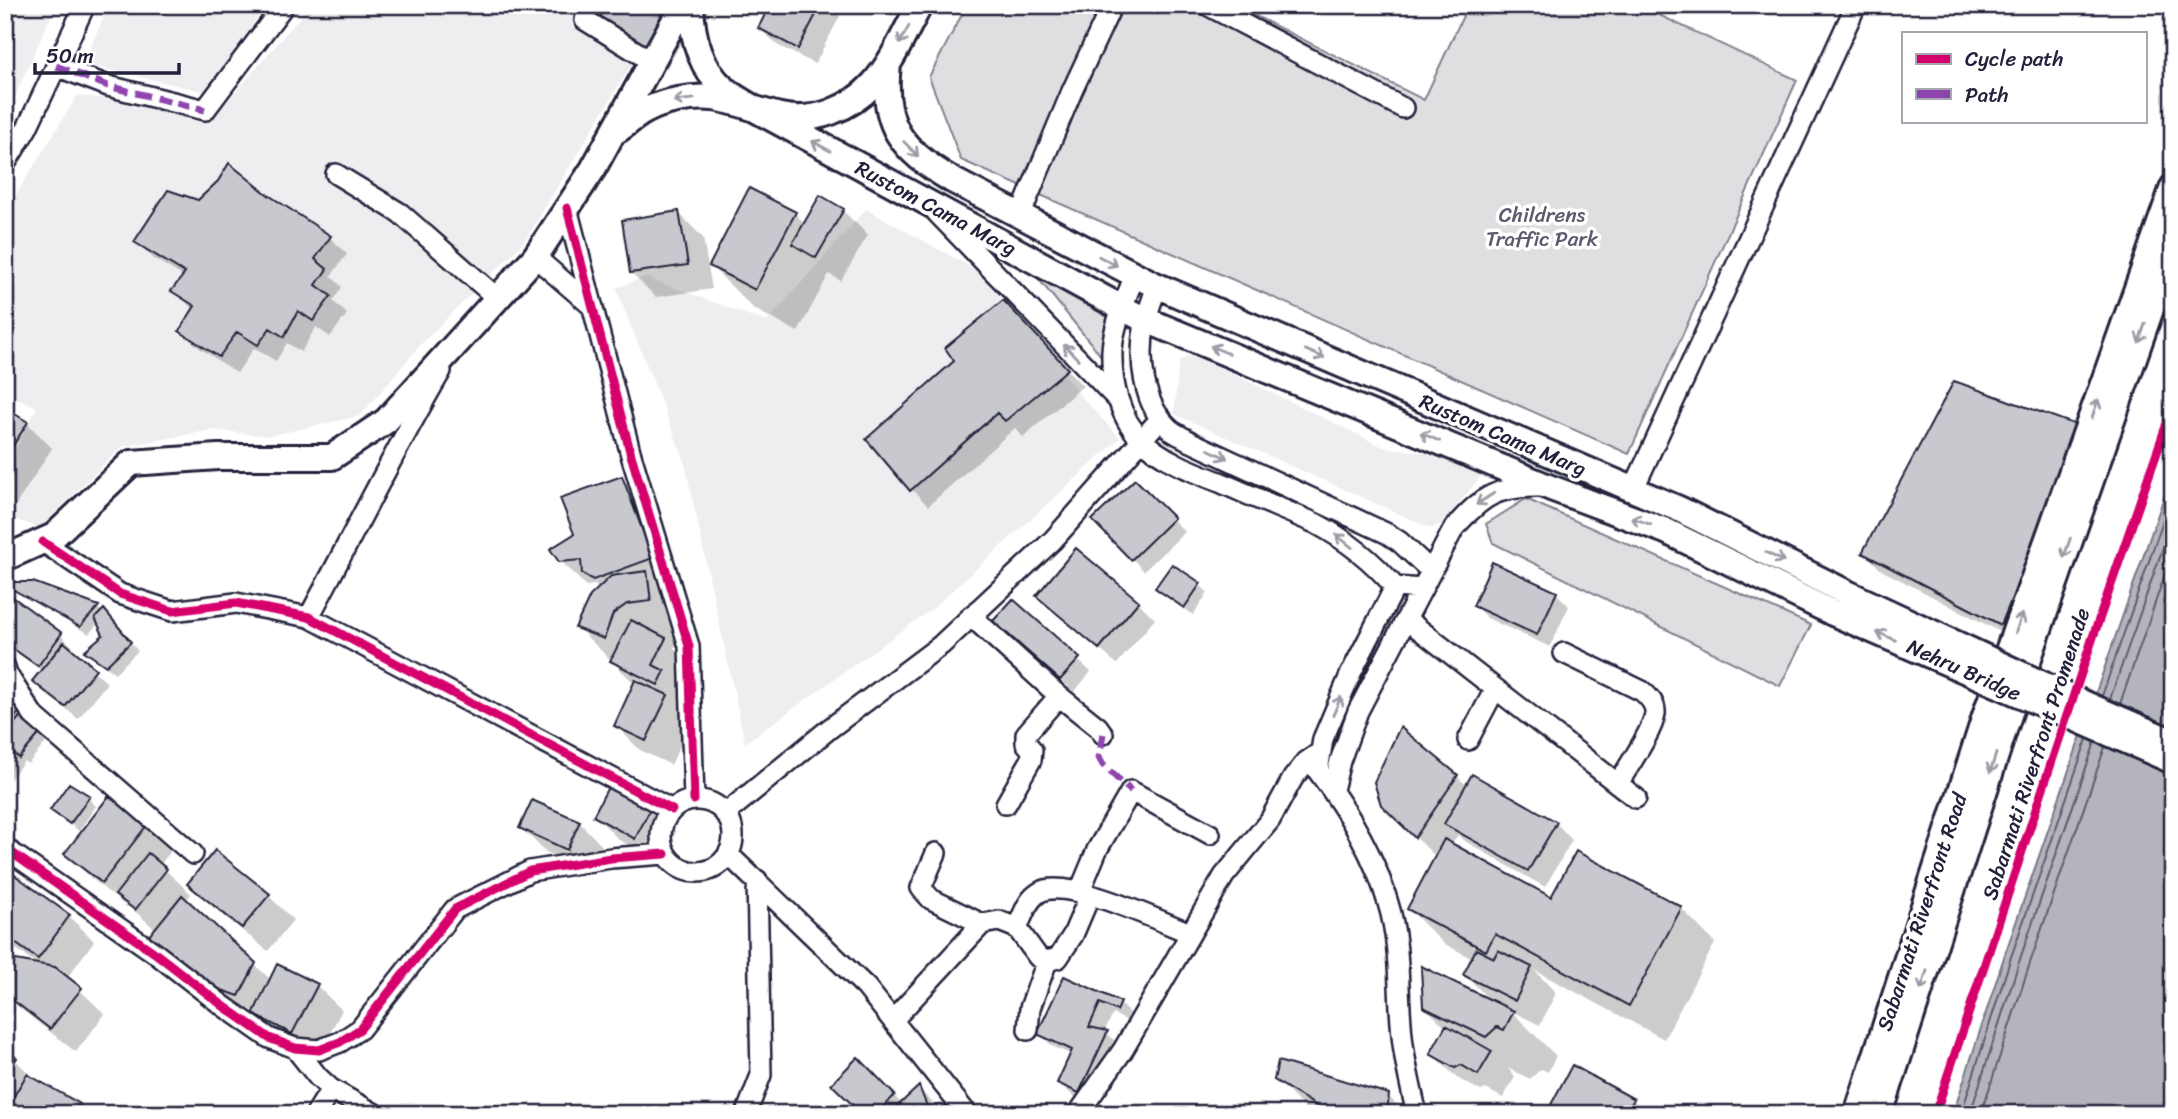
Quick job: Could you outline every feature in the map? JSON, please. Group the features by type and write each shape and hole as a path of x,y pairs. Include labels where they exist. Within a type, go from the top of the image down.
{"main road":[{"path":"5,558 54,537 131,463 218,457 331,457 386,421 535,257 593,169 683,5"},
{"name":"Rustom Cama Marg","path":"691,5 692,27 701,58 721,86 751,107 1122,308 1551,488 1667,531 1839,602"},
{"path":"887,64 920,5"},
{"name":"Rustom Cama Marg","path":"751,107 783,117 821,115 856,99 874,83 887,64"},
{"name":"Rustom Cama Marg","path":"887,64 885,89 889,117 903,143 926,165 1157,286 1691,515 1839,602"},
{"path":"613,133 646,111 676,100 712,98 751,107"},
{"name":"Sabarmati Riverfront Road","path":"1857,1114 1987,710 2173,187"},
{"path":"1880,1114 2009,715 2173,246"},
{"name":"Nehru Bridge","path":"1839,602 2173,742"},
{"name":"Nehru Bridge","path":"1839,602 2173,761"}],"street":[{"path":"5,163 27,128 85,5"},
{"path":"56,66 108,86 205,110 284,5"},
{"path":"1020,215 1072,91 1112,5"},
{"path":"1207,5 1403,108"},
{"path":"1633,490 1856,5"},
{"path":"584,20 651,61"},
{"path":"336,174 400,213 497,298"},
{"path":"929,205 1118,401"},
{"path":"567,208 631,455 690,646 694,800"},
{"path":"535,257 593,307"},
{"path":"1135,275 1122,308 1112,349 1118,401 1126,420 1142,440 1173,463 1335,534 1383,573 1395,587 1422,589"},
{"path":"1157,286 1142,339 1143,370 1148,395 1161,418 1172,430 1191,442 1388,534 1401,542 1431,571"},
{"path":"309,617 398,444 459,341"},
{"path":"725,814 829,729 941,645 1053,540 1161,418"},
{"path":"1333,790 1340,761 1358,712 1454,528 1473,507 1495,492 1519,486 1551,488"},
{"path":"43,542 120,594 172,611 236,603 309,617 673,810"},
{"path":"1395,587 1351,673 1322,739 1318,771 1333,790 1372,857 1389,905 1398,958 1403,1050 1417,1114"},
{"path":"971,616 1103,734"},
{"path":"1406,619 1636,798"},
{"path":"1564,653 1642,691 1651,700 1655,713 1618,784"},
{"path":"5,667 33,715 193,853"},
{"path":"1468,740 1495,689"},
{"path":"1006,804 1031,760 1032,750 1026,743 1026,734 1059,696"},
{"path":"1078,1114 1123,1050 1224,876 1270,820 1293,778 1306,762 1321,752"},
{"path":"936,853 921,888 931,899 982,923 999,921 1017,928 1038,957 1047,961 1058,958 1073,935 1097,850 1131,791 1210,834"},
{"path":"694,800 716,806 725,814 731,824 733,836 728,854 718,866 695,872 683,870 673,863 662,842 665,819 673,810 694,800"},
{"path":"5,848 155,953 269,1038 295,1048 319,1050 340,1042 360,1029 454,909 530,871 611,858 666,854"},
{"path":"728,854 866,987 967,1114"},
{"path":"746,1114 761,1075 757,880"},
{"path":"1017,928 1030,899 1052,887 1085,893 1190,933"},
{"path":"893,1020 982,923"},
{"path":"1028,1030 1030,1008 1047,961"},
{"path":"295,1048 331,1089 375,1114"},
{"path":"316,1114 331,1089"}],"shaded area":[{"path":"5,5 56,5 5,118"},
{"path":"109,5 266,5 206,92 83,64"},
{"path":"311,5 578,5 584,28 633,62 524,242 423,342 360,416 269,436 212,430 121,447 40,528 5,516 5,471 37,407 5,393 5,213 77,96 145,102 207,122"},
{"path":"866,209 978,271 1087,403 1120,438 932,609 745,743 684,459 616,288 645,277 767,322"},
{"path":"1192,354 1383,447 1428,453 1484,472 1442,524 1431,528 1174,414 1179,361"}],"green space":[{"name":"Childrens Traffic Park","path":"967,5 1234,5 1424,100 1468,5 1638,5 1797,80 1629,454 961,160 929,77"},
{"path":"1037,277 1111,319 1110,367"},
{"path":"1526,499 1811,625 1780,686 1493,543 1486,524"}],"water":[{"path":"2173,471 2173,1114 1953,1114 2005,954"}],"building":[{"path":"606,5 677,5 650,53 597,25"},
{"path":"770,5 821,5 798,49 758,28"},
{"path":"229,163 267,194 331,236 315,259 327,269 316,285 331,296 313,321 298,311 284,337 270,328 258,345 237,332 219,357 179,331 195,306 171,291 185,273 134,242 168,190 198,200 218,181"},
{"path":"749,188 796,212 755,290 709,266"},
{"path":"820,195 844,209 816,258 792,244"},
{"path":"679,211 688,265 630,273 622,220"},
{"path":"1003,300 1068,369 1005,421 997,413 910,491 866,439 954,361 945,348"},
{"path":"1954,381 2082,427 2001,625 1862,553"},
{"path":"5,408 28,422 5,458"},
{"path":"622,476 653,558 593,580 582,574 581,560 559,562 550,549 574,534 560,498"},
{"path":"1135,479 1174,518 1131,560 1092,520"},
{"path":"1076,548 1139,601 1099,649 1036,596"},
{"path":"1492,562 1557,592 1537,635 1473,606"},
{"path":"1172,564 1201,583 1184,608 1155,588"},
{"path":"647,571 651,601 627,604 613,614 604,639 575,628 590,596 611,576"},
{"path":"5,582 33,582 99,606 80,627 5,585"},
{"path":"6,592 62,633 38,666 5,643"},
{"path":"1013,599 1080,658 1060,680 993,621"},
{"path":"104,609 131,642 106,666 84,651 103,635 95,618"},
{"path":"631,620 666,638 653,665 665,671 658,685 610,661"},
{"path":"64,642 96,669 65,707 32,681"},
{"path":"635,680 668,695 646,741 614,726"},
{"path":"9,696 23,707 5,730 5,702"},
{"path":"22,714 42,731 19,758 5,746 5,735"},
{"path":"1400,727 1458,775 1415,838 1381,805 1374,782"},
{"path":"1472,774 1557,822 1528,871 1444,824"},
{"path":"69,783 90,796 70,824 50,810"},
{"path":"610,783 652,806 635,839 593,816"},
{"path":"109,796 147,825 102,883 64,854"},
{"path":"532,800 580,821 567,850 519,828"},
{"path":"1444,839 1551,897 1576,851 1682,907 1629,1006 1495,934 1486,951 1407,909"},
{"path":"215,850 270,894 242,928 187,884"},
{"path":"148,853 167,869 135,910 115,895"},
{"path":"5,868 70,915 38,959 5,936"},
{"path":"182,895 256,963 239,996 210,986 148,937"},
{"path":"1476,949 1494,958 1498,950 1532,967 1515,1001 1463,975"},
{"path":"16,960 55,967 82,988 50,1029 5,994 5,973"},
{"path":"277,964 318,984 292,1034 253,1014"},
{"path":"1421,966 1514,1011 1504,1030 1497,1027 1486,1037 1423,1007"},
{"path":"1064,976 1121,1002 1117,1011 1100,1003 1089,1027 1108,1031 1079,1093 1057,1083 1072,1050 1037,1034"},
{"path":"1446,1025 1492,1051 1478,1075 1461,1065 1455,1068 1430,1054"},
{"path":"5,1048 17,1058 5,1072"},
{"path":"858,1057 895,1095 876,1114 862,1114 831,1084"},
{"path":"1278,1061 1389,1094 1387,1114 1318,1114 1320,1108 1274,1080"},
{"path":"1572,1065 1634,1099 1626,1114 1546,1114"},
{"path":"27,1074 80,1104 75,1114 20,1114 8,1106"},
{"path":"919,1086 930,1114 889,1114"}],"marked path":[{"path":"56,66 108,86 205,110"},
{"path":"1103,734 1099,758 1131,791"}],"cycle path":[{"path":"567,208 631,455 689,646 694,800"},
{"name":"Sabarmati Riverfront Promenade","path":"1935,1114 2094,634 2173,406"},
{"path":"43,542 120,594 172,611 236,603 309,617 672,810"},
{"path":"5,848 155,953 269,1038 295,1048 319,1050 340,1042 360,1029 455,909 530,871 611,858 665,854"}]}
